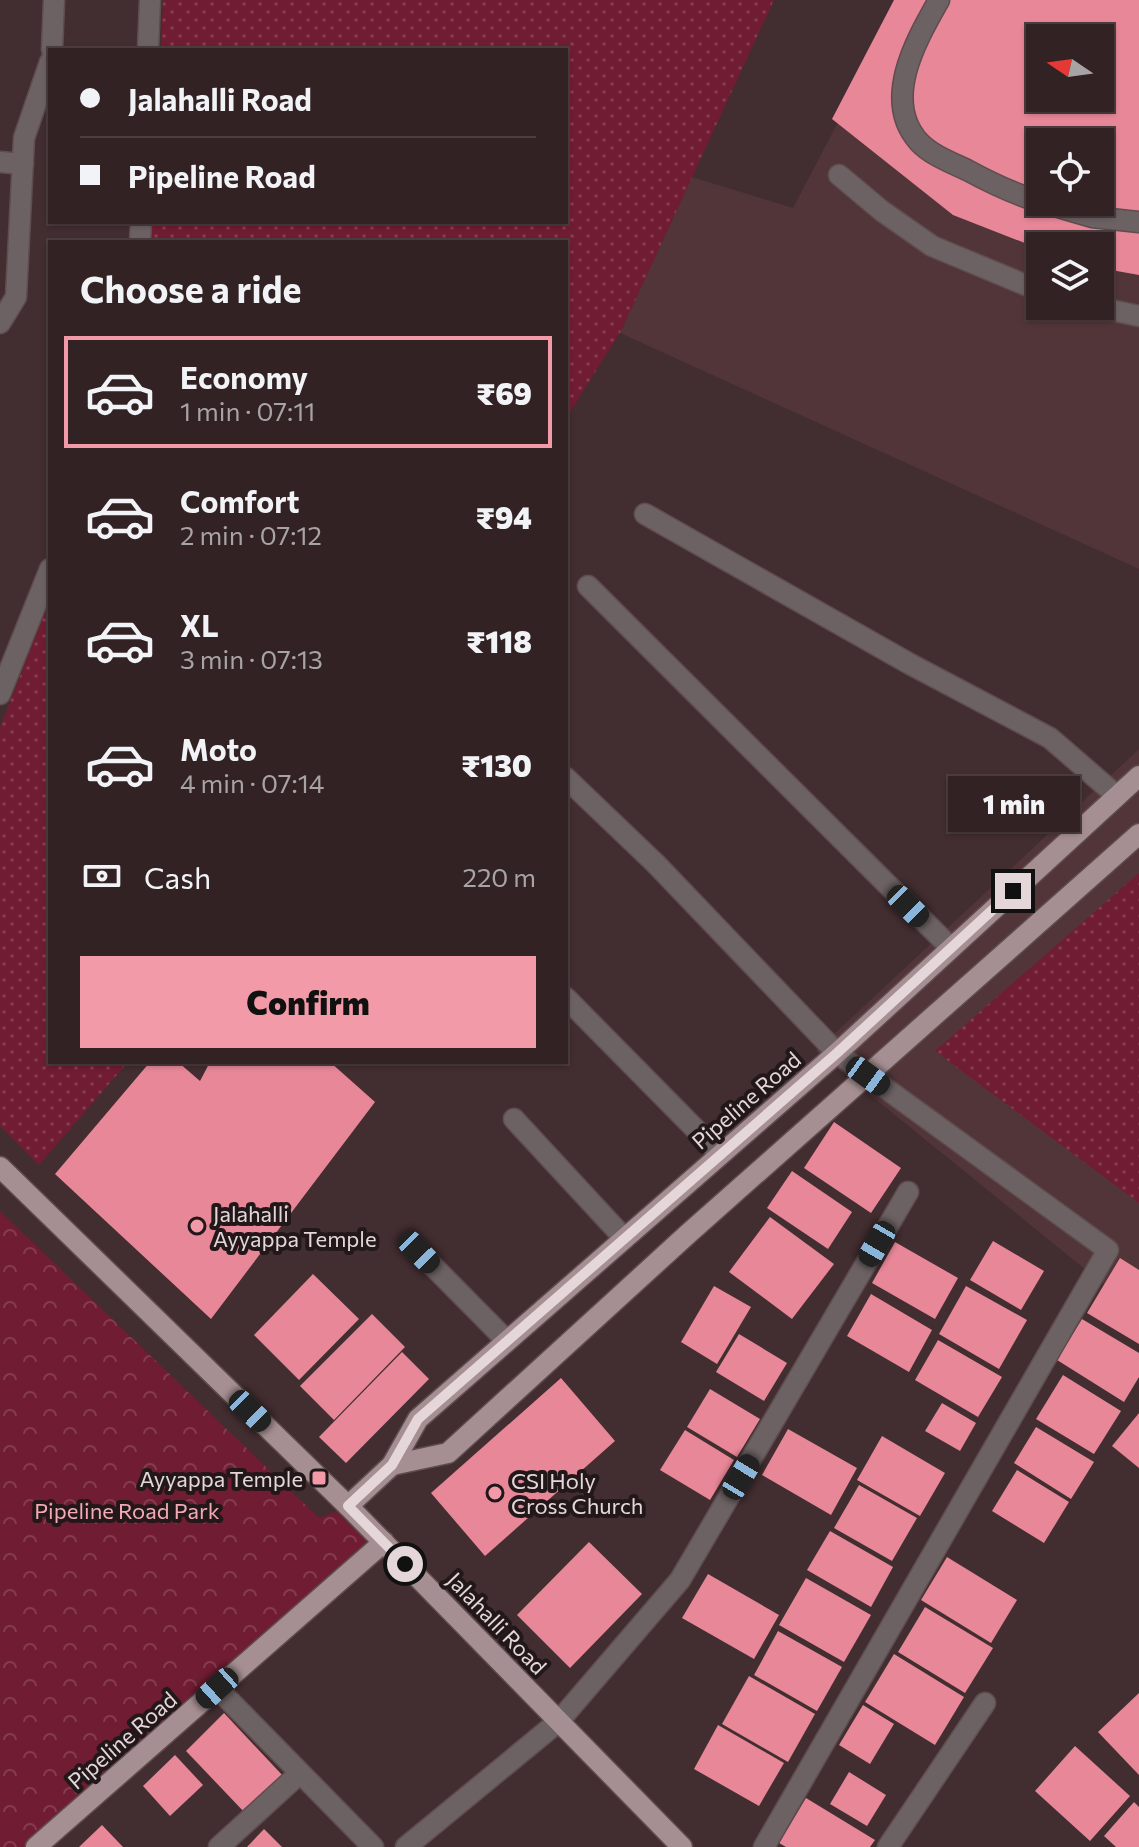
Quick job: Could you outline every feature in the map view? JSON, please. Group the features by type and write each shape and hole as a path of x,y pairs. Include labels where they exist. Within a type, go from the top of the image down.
{"main road":[{"name":"Pipeline Road","path":"348,1506 392,1465 418,1419 837,1053 1139,776"},
{"path":"392,1465 448,1453 1139,834"},
{"name":"Jalahalli Road","path":"0,1167 348,1506 682,1847"},
{"name":"Pipeline Road","path":"36,1847 384,1542"}],"street":[{"path":"52,48 54,0"},
{"path":"148,48 150,0"},
{"path":"939,0 920,33 907,67 902,93 907,119 919,142 946,160 1026,198"},
{"path":"0,323 16,297 24,138 48,68"},
{"path":"0,162 23,164"},
{"path":"839,175 882,211 932,246 1026,285"},
{"path":"1089,216 1139,222"},
{"path":"1114,311 1139,316"},
{"path":"645,514 910,664 1050,738 1117,796"},
{"path":"0,694 48,574"},
{"path":"588,586 951,948"},
{"path":"568,780 656,864 837,1053 1108,1250 764,1847"},
{"path":"568,1000 720,1154"},
{"path":"514,1119 624,1238"},
{"path":"406,1847 559,1721 680,1580 908,1192"},
{"path":"419,1252 507,1341"},
{"path":"217,1688 373,1847"},
{"path":"888,1847 985,1703"},
{"path":"219,1847 299,1774"}],"shaded area":[{"path":"902,0 1139,0 1139,569 620,333 692,177 793,208"},
{"path":"1139,749 1139,1313 816,1051"}],"green space":[{"path":"163,0 774,0 620,333 568,415 568,240 151,240 152,224 568,224 568,48 161,48"},
{"path":"48,605 48,1064 126,1064 39,1165 0,1126 0,727"},
{"path":"1139,873 1139,1203 935,1051"},
{"name":"Pipeline Road Park","path":"0,1211 319,1518 337,1511 372,1544 26,1847 0,1847"}],"building":[{"path":"894,0 1139,0 1139,275 1114,271 1114,232 1026,232 1026,244 953,215 832,119"},
{"name":"Jalahalli Ayyappa Temple","path":"148,1064 180,1064 200,1081 209,1064 332,1064 375,1102 211,1319 55,1174"},
{"path":"834,1122 901,1168 871,1213 804,1168"},
{"path":"792,1171 852,1212 828,1249 767,1208"},
{"path":"770,1217 834,1264 792,1319 729,1272"},
{"path":"993,1241 1044,1271 1021,1310 970,1280"},
{"path":"895,1242 958,1278 935,1319 872,1283"},
{"path":"1120,1258 1139,1270 1139,1344 1087,1313"},
{"path":"313,1274 359,1319 299,1380 254,1335"},
{"path":"714,1286 751,1307 717,1364 681,1342"},
{"path":"966,1286 1027,1320 999,1369 939,1334"},
{"path":"871,1294 932,1330 909,1372 847,1336"},
{"path":"372,1314 405,1347 334,1420 300,1386"},
{"path":"1082,1319 1139,1353 1139,1377 1124,1402 1057,1360"},
{"path":"739,1334 787,1363 764,1401 716,1372"},
{"path":"938,1340 1002,1377 978,1417 915,1380"},
{"path":"402,1352 429,1379 346,1463 319,1437"},
{"path":"1063,1375 1121,1411 1094,1454 1036,1419"},
{"path":"561,1378 615,1441 485,1556 431,1493"},
{"path":"710,1389 760,1419 737,1457 687,1427"},
{"path":"942,1403 976,1423 960,1451 925,1431"},
{"path":"1139,1413 1139,1468 1112,1446"},
{"path":"1036,1427 1094,1462 1071,1499 1014,1463"},
{"path":"788,1429 857,1468 831,1515 762,1475"},
{"path":"685,1430 734,1460 710,1500 660,1470"},
{"path":"882,1436 945,1473 920,1516 857,1480"},
{"path":"1017,1470 1069,1502 1044,1543 992,1511"},
{"path":"859,1485 917,1518 892,1561 834,1528"},
{"path":"830,1531 893,1567 871,1607 807,1570"},
{"path":"589,1542 642,1594 570,1668 517,1615"},
{"path":"947,1557 1017,1600 991,1643 921,1600"},
{"path":"708,1574 779,1615 754,1659 682,1618"},
{"path":"806,1578 871,1615 844,1662 779,1625"},
{"path":"925,1607 993,1648 965,1693 898,1652"},
{"path":"778,1631 842,1667 817,1711 754,1675"},
{"path":"894,1654 964,1697 935,1745 865,1702"},
{"path":"749,1676 815,1714 788,1762 722,1724"},
{"path":"1139,1693 1139,1775 1098,1732"},
{"path":"863,1705 894,1724 870,1764 839,1745"},
{"path":"224,1713 284,1777 246,1814 186,1751"},
{"path":"718,1725 784,1763 759,1806 694,1769"},
{"path":"1075,1746 1130,1796 1090,1841 1035,1791"},
{"path":"175,1755 203,1785 170,1816 143,1786"},
{"path":"849,1772 886,1795 867,1826 830,1804"},
{"path":"806,1798 875,1840 870,1847 786,1847 779,1843"},
{"path":"1134,1802 1139,1807 1139,1847 1116,1847 1104,1836"},
{"path":"102,1825 123,1847 79,1847"},
{"path":"264,1829 282,1847 247,1847"}],"place":[{"name":"Jalahalli Ayyappa Temple","path":"197,1226"},
{"name":"Ayyappa Temple","path":"319,1478"},
{"name":"CSI Holy Cross Church","path":"495,1493"}],"route":[{"path":"405,1564 348,1506 392,1465 418,1419 837,1053 1013,891"}]}
